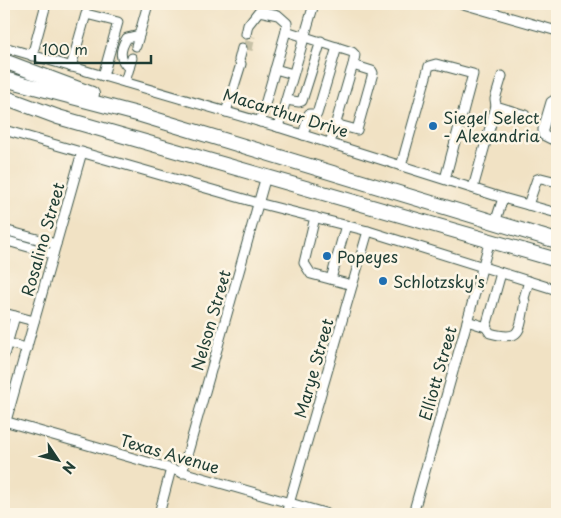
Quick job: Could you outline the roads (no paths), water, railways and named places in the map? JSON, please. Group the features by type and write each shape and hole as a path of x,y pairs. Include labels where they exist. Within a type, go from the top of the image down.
{"highway":[{"path":"4,62 141,115"},
{"path":"4,79 141,115 495,223 557,240"},
{"path":"4,97 58,117"},
{"path":"4,104 58,117 557,260"},
{"path":"490,240 495,223"}],"street":[{"path":"32,56 46,4"},
{"path":"136,46 148,4"},
{"path":"278,127 314,4"},
{"path":"463,4 557,31"},
{"path":"249,35 253,25 252,22 259,11 284,18 287,22 260,122"},
{"path":"71,67 86,14 118,22 103,76"},
{"path":"286,30 354,54 355,57 330,143"},
{"path":"129,68 120,57 123,44 127,38 139,35"},
{"path":"286,100 302,101 321,41"},
{"name":"Macarthur Drive","path":"4,47 278,127 502,198 557,213"},
{"path":"303,135 309,114 318,114 337,47"},
{"path":"226,112 241,64 239,60 245,49"},
{"path":"124,82 132,58"},
{"path":"402,166 429,66 436,64 473,74 445,179"},
{"path":"335,124 357,130 358,127 373,72 352,65"},
{"path":"275,69 293,74"},
{"path":"473,188 496,106 495,99 502,76"},
{"path":"555,140 543,135 551,102 557,98"},
{"path":"496,106 525,115"},
{"path":"4,130 258,203 368,231 557,290"},
{"name":"Rosalino Street","path":"5,421 82,152"},
{"name":"Nelson Street","path":"182,473 266,176"},
{"path":"528,205 537,179 541,178 557,182"},
{"path":"495,223 502,198"},
{"path":"315,217 304,263 311,274 331,277 352,285"},
{"path":"331,277 346,225"},
{"path":"4,230 56,244"},
{"name":"Marye Street","path":"286,514 368,231"},
{"path":"4,240 53,254"},
{"name":"Elliott Street","path":"413,514 490,240"},
{"path":"486,326 501,273"},
{"path":"467,321 507,332 513,330 529,281"},
{"path":"4,313 34,321"},
{"path":"4,356 15,316"},
{"path":"7,343 27,348"},
{"name":"Texas Avenue","path":"5,421 328,514"},
{"path":"159,514 171,469"}],"tunnel":[{"path":"248,50 251,36"}],"place":[{"name":"Siegel Select - Alexandria","path":"433,126"},
{"name":"Popeyes","path":"327,256"},
{"name":"Schlotzsky's","path":"383,281"}]}
